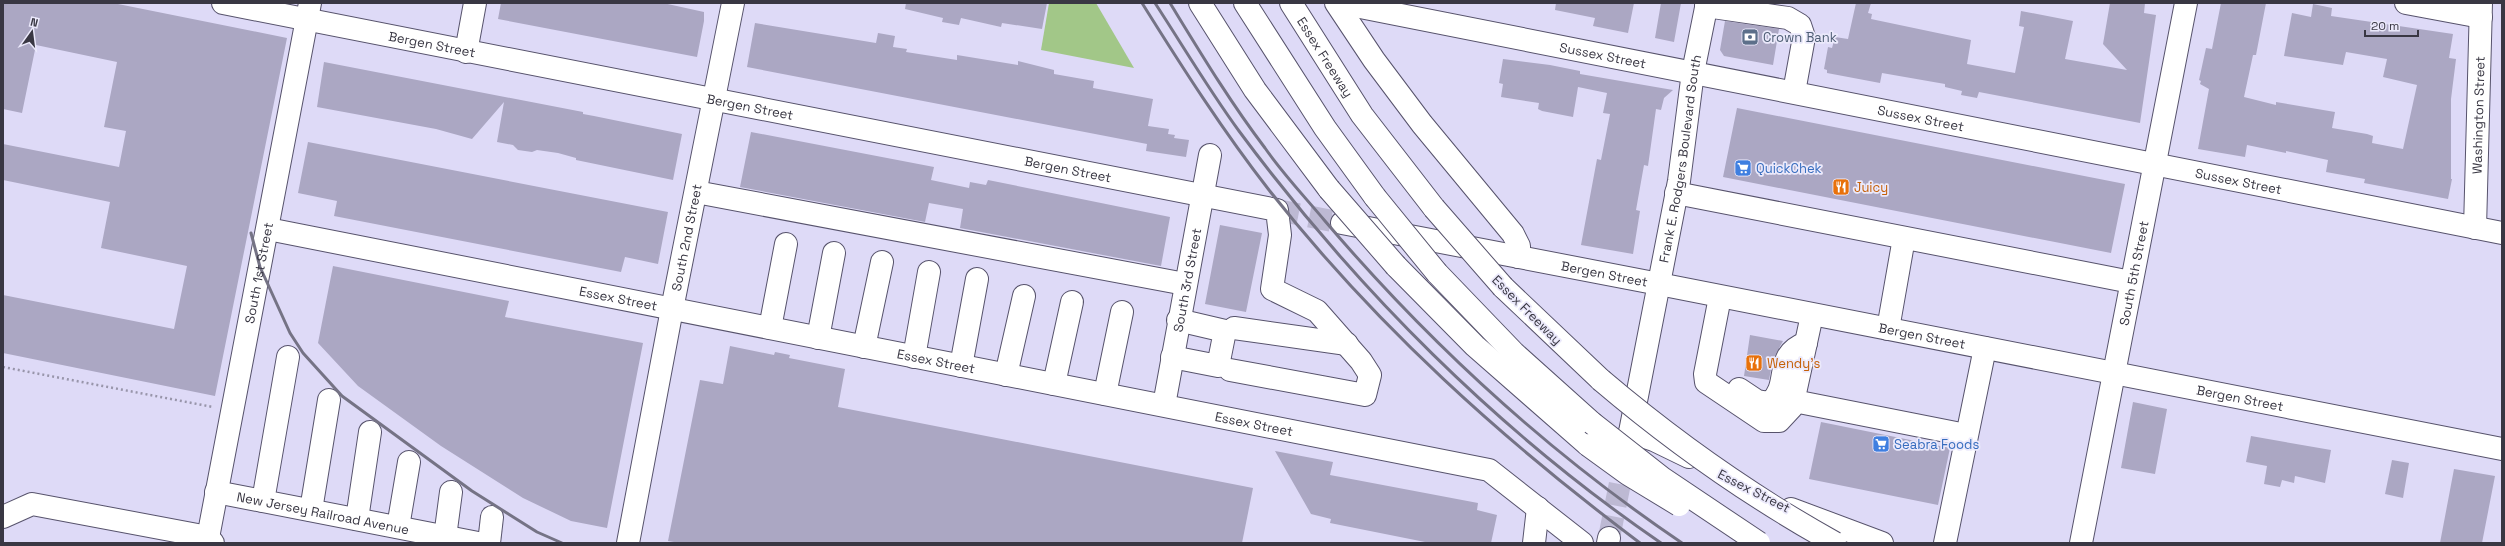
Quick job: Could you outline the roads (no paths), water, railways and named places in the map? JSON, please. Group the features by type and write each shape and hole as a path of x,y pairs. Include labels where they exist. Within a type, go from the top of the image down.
{"main road":[{"name":"Bergen Street","path":"223,3 309,12 466,52 1277,210 1280,235 1272,289 1317,311 1347,344"},
{"path":"466,52 475,3"},
{"name":"South 2nd Street","path":"628,543 672,309 733,3"},
{"name":"Essex Freeway","path":"1291,3 1305,27 1381,141 1434,208 1503,287 1601,380 1706,462 1760,499 1835,543"},
{"path":"1336,3 1359,38 1439,145 1510,229 1519,246 1519,257"},
{"name":"Sussex Street","path":"1340,3 2502,233"},
{"name":"South 5th Street","path":"2081,543 2186,3"},
{"path":"2406,3 2481,10"},
{"path":"1201,5 1254,90 1329,189 1396,266 1475,346 1588,446 1652,490 1750,543"},
{"path":"1706,5 1788,18 1800,25 1804,37 1794,92"},
{"name":"Frank E. Rodgers Boulevard South","path":"1630,432 1676,193 1693,72 1706,5"},
{"path":"1250,10 1325,128 1375,197 1437,273 1514,353 1592,423 1662,478 1759,543"},
{"name":"Washington Street","path":"2474,228 2481,10"},
{"name":"South 1st Street","path":"209,541 216,492 309,12"},
{"name":"South 3rd Street","path":"1164,405 1178,320 1210,155"},
{"path":"696,192 1185,284"},
{"path":"1676,193 2131,282"},
{"name":"Bergen Street","path":"1342,223 2502,449"},
{"name":"Essex Street","path":"268,229 1489,470 1582,543"},
{"path":"1888,330 1904,238"},
{"path":"770,328 786,244"},
{"path":"818,338 834,252"},
{"path":"864,347 882,262"},
{"path":"914,357 929,272"},
{"path":"961,366 977,279"},
{"path":"1006,375 1024,296"},
{"path":"1720,297 1705,374 1706,382 1764,422 1779,421 1792,407 1812,314"},
{"path":"1054,384 1072,302"},
{"path":"1105,394 1122,312"},
{"path":"1172,357 1218,366 1225,330 1178,320"},
{"path":"1230,370 1365,395 1370,375 1347,344 1234,328"},
{"path":"1709,352 1716,370 1723,378 1757,401 1764,403 1770,403 1779,393 1786,361 1794,348 1804,353"},
{"path":"1944,543 1985,348"},
{"path":"263,501 288,357"},
{"path":"311,510 329,400"},
{"path":"1794,400 1966,435"},
{"path":"357,519 370,432"},
{"name":"Essex Street","path":"1630,432 1667,446 1793,510 1882,543"},
{"path":"398,527 409,462"},
{"name":"New Jersey Railroad Avenue","path":"216,492 478,543"},
{"path":"445,537 451,492"},
{"path":"3,518 32,504 209,541"},
{"path":"1534,543 1538,508"},
{"path":"489,543 492,517"}],"tunnel":[{"path":"1277,210 1342,223"},
{"path":"1609,538 1626,453"}],"railway":[{"path":"1142,3 1203,98 1252,168 1310,240 1353,288 1443,379 1491,422 1539,464 1640,543"},
{"path":"1155,3 1239,131 1284,190 1381,302 1433,355 1487,406 1543,454 1601,500 1661,543"},
{"path":"1170,3 1227,95 1272,158 1325,221 1406,310 1449,353 1538,434 1585,472 1682,543"},
{"path":"251,233 260,267 290,333 303,353 342,396 472,491 537,532 562,543"}],"place":[{"name":"Crown Bank","path":"1750,37"},
{"name":"QuickChek","path":"1743,168"},
{"name":"Juicy","path":"1841,187"},
{"name":"Wendy's","path":"1754,363"},
{"name":"Seabra Foods","path":"1881,444"}]}
